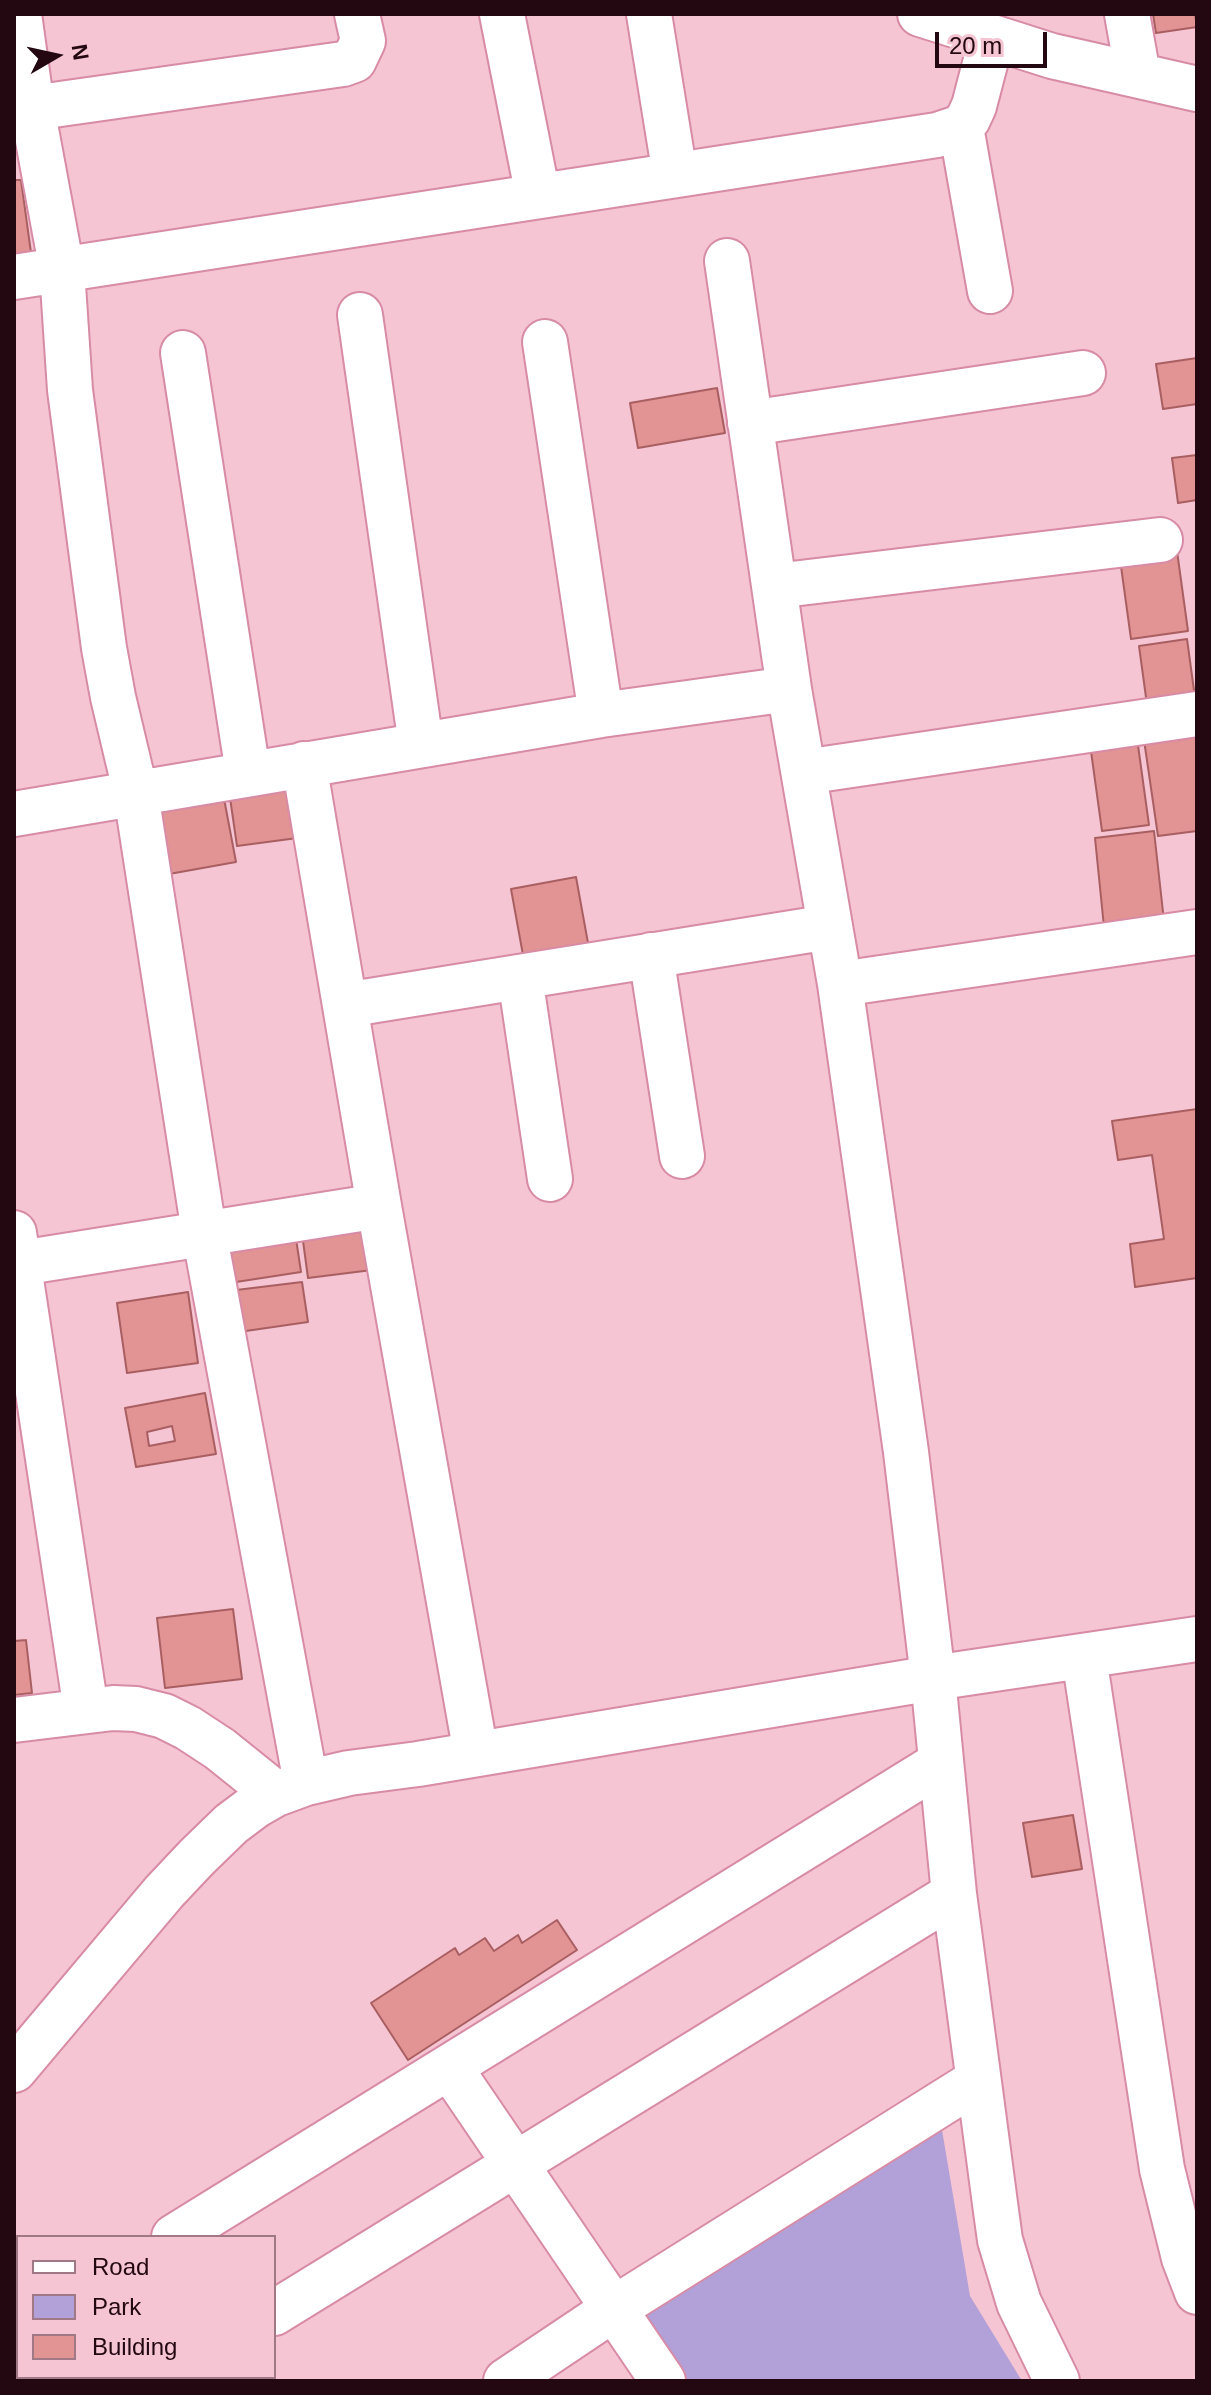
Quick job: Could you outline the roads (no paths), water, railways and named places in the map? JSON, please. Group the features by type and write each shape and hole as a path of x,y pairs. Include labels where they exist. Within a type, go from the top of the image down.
{"street":[{"path":"19,14 32,108 62,270 70,390 104,648 136,794 291,1789"},
{"path":"32,108 343,64 354,60 363,41 357,14"},
{"path":"502,14 538,196"},
{"path":"649,14 675,175"},
{"path":"920,14 1052,56 1197,89"},
{"path":"1127,14 1138,75"},
{"path":"14,277 937,135 961,127 968,119 992,37"},
{"path":"961,127 990,291"},
{"path":"727,261 789,689 840,984 906,1452 933,1678 954,1894 1000,2240 1019,2303 1057,2381"},
{"path":"360,315 421,745"},
{"path":"545,342 601,715"},
{"path":"183,353 248,773"},
{"path":"750,423 1083,373"},
{"path":"775,586 1160,540"},
{"path":"14,814 601,715 789,689"},
{"path":"804,772 1197,714"},
{"path":"304,764 476,1754"},
{"path":"345,1005 829,927"},
{"path":"840,984 1197,932"},
{"path":"651,955 682,1156"},
{"path":"520,977 550,1179"},
{"path":"86,1710 16,1253 204,1232 379,1206"},
{"path":"14,2070 197,1857 255,1806 291,1789 349,1773 933,1678 1197,1639"},
{"path":"1084,1657 1162,2169 1184,2258 1197,2292"},
{"path":"14,1720 86,1710 136,1709 164,1716 188,1728 291,1789"},
{"path":"177,2235 939,1764"},
{"path":"276,2312 954,1894"},
{"path":"450,2068 663,2381"},
{"path":"506,2381 615,2308 977,2081"}]}
